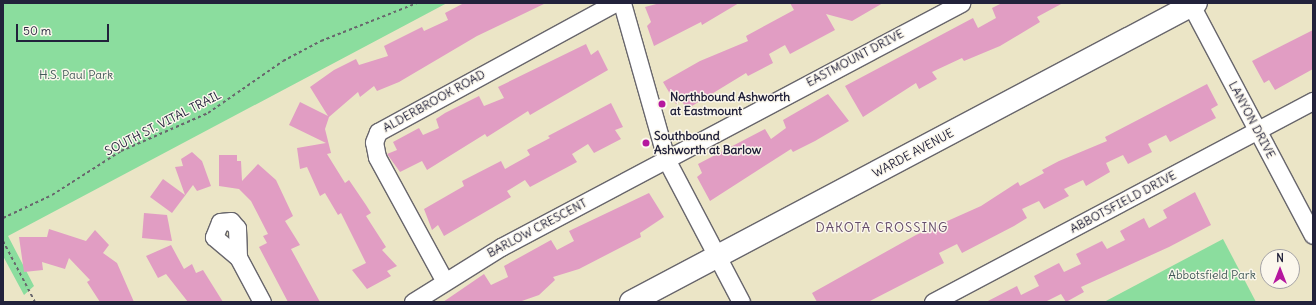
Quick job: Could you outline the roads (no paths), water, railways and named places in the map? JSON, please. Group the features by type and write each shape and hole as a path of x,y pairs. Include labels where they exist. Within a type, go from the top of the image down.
{"main road":[{"name":"WARDE AVENUE","path":"631,302 1193,4"}],"street":[{"name":"ALDERBROOK ROAD","path":"444,280 377,157 374,142 378,132 615,3"},
{"path":"622,3 666,159 740,302"},
{"name":"EASTMOUNT DRIVE","path":"666,159 961,3"},
{"name":"LANYON DRIVE","path":"1193,4 1313,235"},
{"name":"ABBOTSFIELD DRIVE","path":"933,302 1313,101"},
{"name":"BARLOW CRESCENT","path":"413,302 444,280 666,159"},
{"path":"238,257 262,302"}],"place":[{"name":"Northbound Ashworth at Eastmount","path":"662,104"},
{"name":"Southbound Ashworth at Barlow","path":"646,143"}],"district":[{"name":"DAKOTA CROSSING","path":"882,228"}],"park label":[{"name":"H.S. Paul Park","path":"76,75"},
{"name":"Abbotsfield Park","path":"1212,275"}]}
